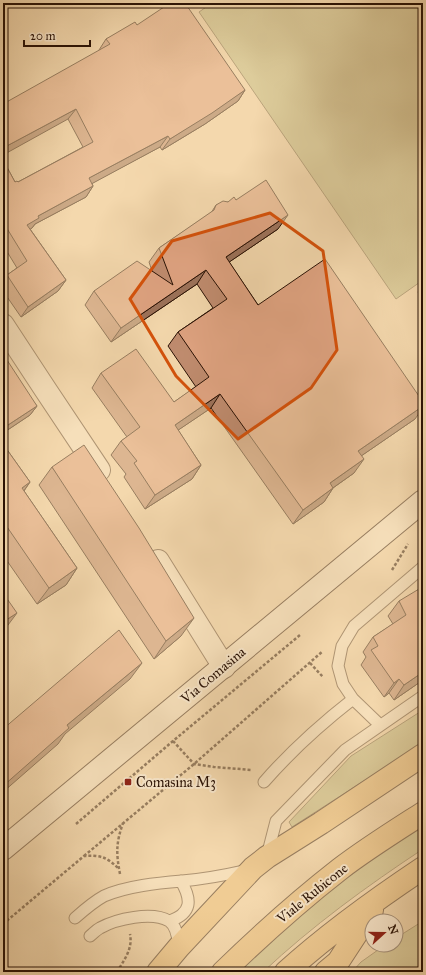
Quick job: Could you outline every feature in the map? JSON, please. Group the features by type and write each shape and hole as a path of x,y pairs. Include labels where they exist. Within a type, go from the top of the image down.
{"highway":[{"path":"158,972 179,947 260,863 423,756"},
{"name":"Viale Rubicone","path":"224,972 250,946 296,905 340,869 418,816"},
{"path":"286,972 311,950 380,897 423,868"},
{"path":"332,969 380,897"}],"main road":[{"path":"3,325 110,486"},
{"name":"Via Comasina","path":"3,849 224,667 322,584 421,506"},
{"path":"148,545 224,667"}],"lane":[{"path":"380,725 353,699 343,684 338,666 342,646 354,626 423,568"},
{"path":"75,918 89,905 105,896 148,884 223,875 260,863 276,821 345,750 423,696"},
{"path":"266,780 304,740 353,699"},
{"path":"90,936 99,928 113,922 141,916 156,917 170,921 179,918 186,910 189,900 187,891 181,881"},
{"path":"170,921 175,928 179,947"}],"path":[{"path":"391,571 409,542"},
{"path":"76,824 173,741 300,636"},
{"path":"3,924 194,764 327,648"},
{"path":"173,741 194,764 258,770 266,780"},
{"path":"84,856 96,855 111,861 119,869 116,852 118,838 123,822"},
{"path":"117,972 130,950 132,940 129,928"}],"highlighted area":[{"path":"270,213 323,251 337,350 311,388 238,439 176,376 130,299 172,241"}],"shaded area":[{"path":"212,3 423,3 423,280 396,299 199,12"},
{"path":"423,710 423,743 292,827 289,822 351,756"},
{"path":"423,823 423,849 340,907 263,972 237,972 306,909 358,867"},
{"path":"423,921 423,960 414,972 352,972 361,962 374,953 404,953 404,933"}],"building":[{"path":"170,3 185,3 245,90 212,113 170,139 168,136 89,178 93,186 38,216 39,218 27,225 66,280 28,307 7,275 27,261 3,222 3,160 15,182 18,182 93,142 76,109 3,148 3,104 110,44 106,39 135,22 137,25"},
{"path":"266,180 288,215 226,257 258,305 325,259 423,402 423,406 358,451 364,459 330,483 333,488 303,510 220,394 175,425 201,465 155,495 134,463 137,461 121,441 140,427 101,373 136,349 174,402 209,377 178,332 227,299 206,270 121,328 94,291 137,261 173,285 159,248 214,210 216,205 223,201 228,202 234,197 236,200"},
{"path":"7,360 37,406 8,425 3,418 3,363"},
{"path":"3,444 30,482 22,488 77,568 49,588 3,521"},
{"path":"84,445 139,528 194,618 166,641 52,467"},
{"path":"419,589 423,596 423,672 404,685 399,679 394,683 371,650 378,646 373,637 406,615 399,601"},
{"path":"3,593 17,613 3,622"},
{"path":"119,630 142,663 67,725 69,728 3,786 3,729"}],"place":[{"name":"Comasina M3","path":"128,782"}]}
